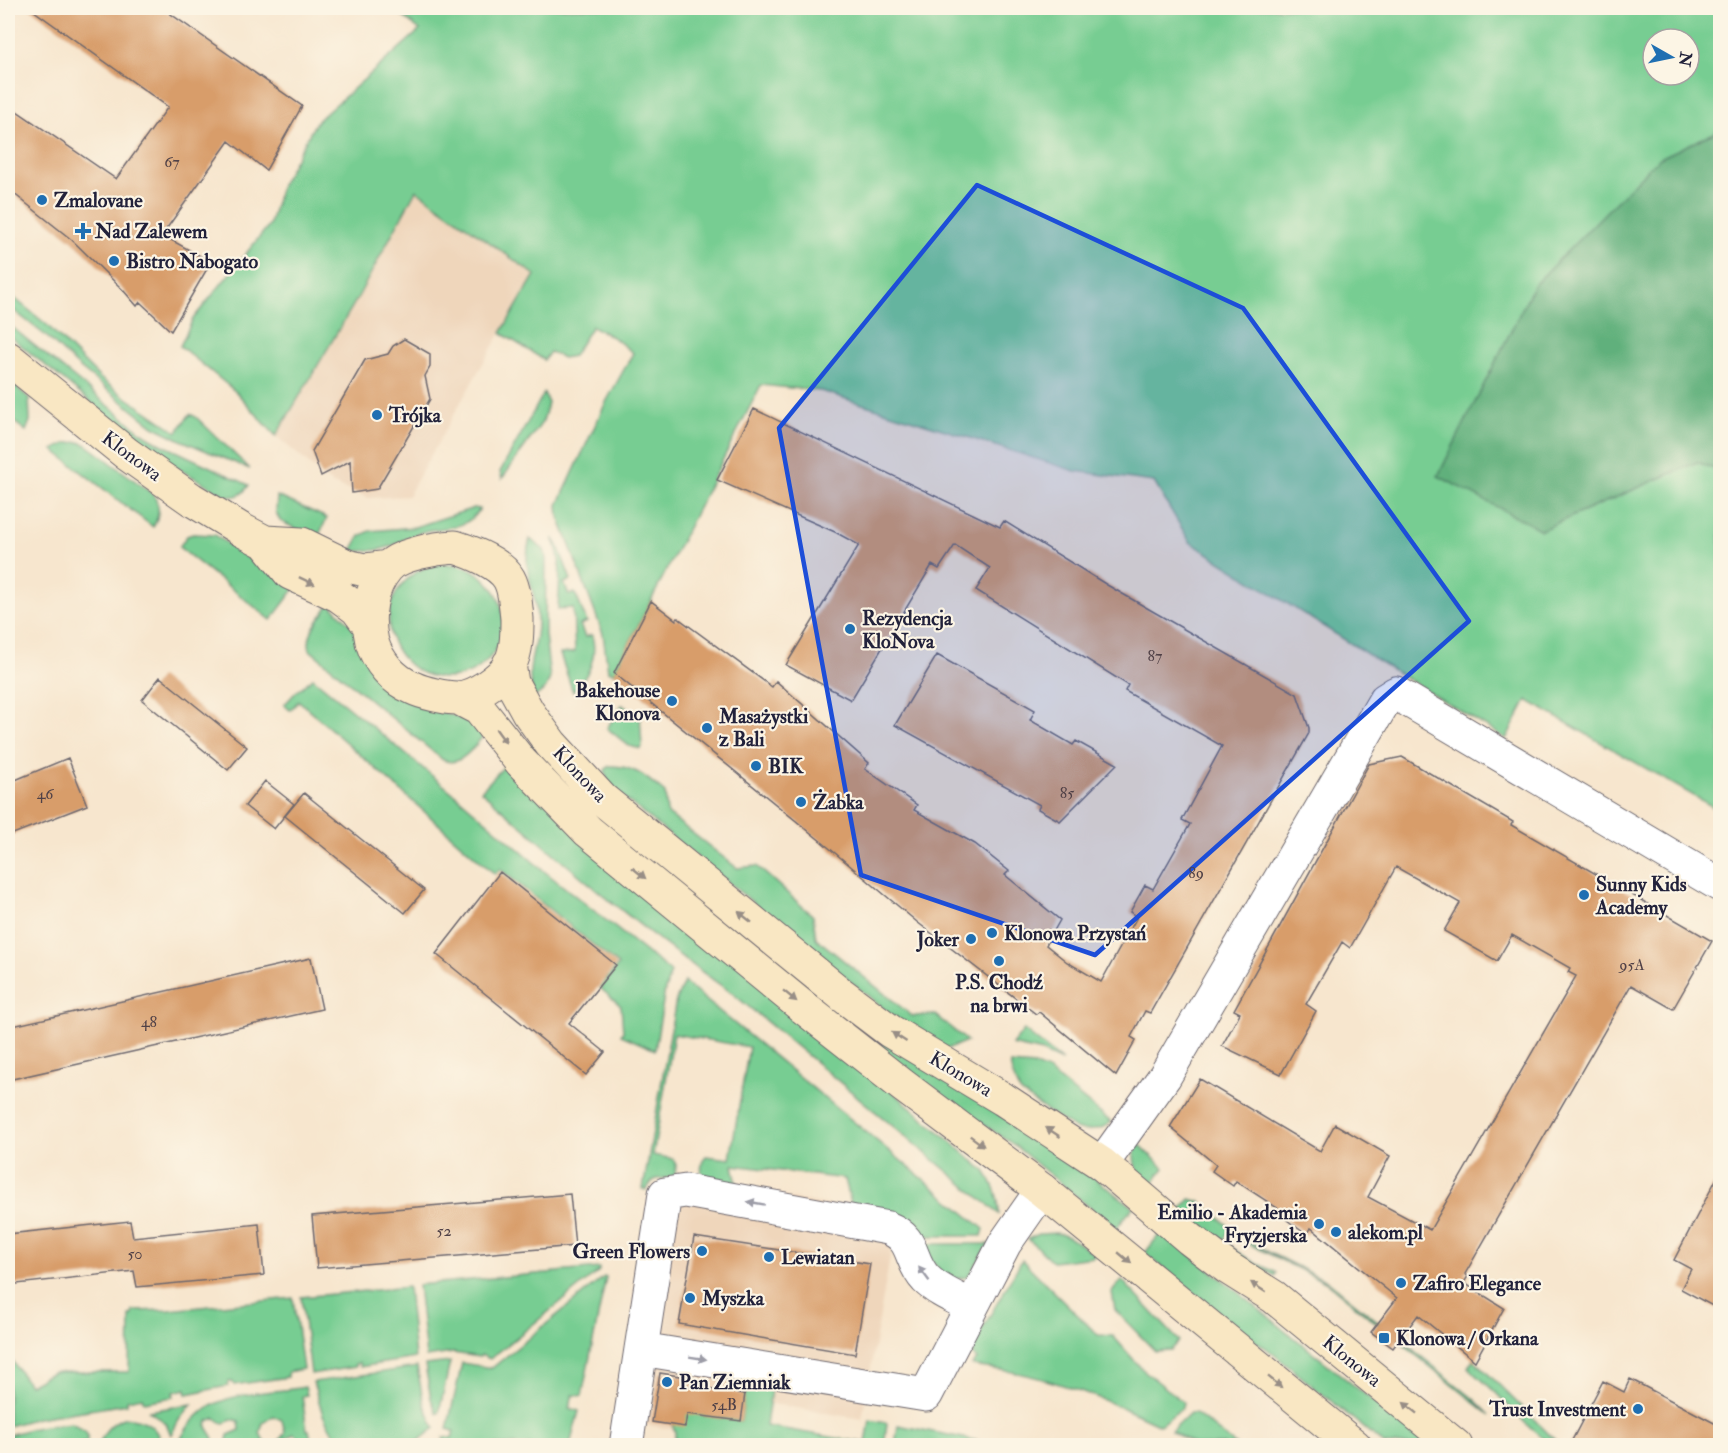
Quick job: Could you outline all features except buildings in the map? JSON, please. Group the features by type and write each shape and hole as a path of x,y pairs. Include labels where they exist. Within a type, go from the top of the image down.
{"street":[{"name":"Klonowa","path":"8,358 136,461 191,499 265,542"},
{"path":"265,542 302,544 347,566 365,570 387,567 430,548 455,547 477,553 508,578 516,609 518,638 510,664 494,682 458,698 420,692 405,685 392,675 380,660 369,625 369,608 373,593 387,567"},
{"path":"265,542 291,573 338,595 357,609 369,625"},
{"name":"Klonowa","path":"510,664 512,683 528,712 551,744 602,799 890,1031 1003,1099 1102,1164 1190,1239 1228,1268 1274,1297 1456,1446"},
{"path":"1102,1164 1165,1076 1385,700 1396,693 1720,885"},
{"name":"Klonowa","path":"458,698 479,709 521,762 588,831 804,1008 1042,1190 1355,1446"},
{"path":"640,1349 926,1395 1005,1243 1042,1190"},
{"path":"626,1446 665,1194 686,1191 888,1227 900,1232 906,1240 924,1277 938,1289 971,1306"}],"highlighted area":[{"path":"977,185 1243,308 1469,621 1095,955 861,875 779,428"}],"shaded area":[{"path":"416,189 535,275 408,496 369,498 333,484 276,436 357,299"},
{"path":"677,1180 897,1216 862,1419 767,1403 759,1444 635,1423"}],"green space":[{"path":"392,8 1720,8 1720,130 1658,159 1541,530 1697,462 1720,471 1720,811 1527,700 1506,739 1190,542 1154,482 1075,471 821,391 761,385 614,673 608,671 603,634 559,517 558,505 605,404 633,353 614,338 592,326 573,356 563,358 550,352 544,360 501,333 535,275 416,190 357,299 276,436 236,392 180,346 193,319 270,224 281,185 316,122 420,30"},
{"path":"1720,130 1720,471 1697,462 1541,530 1438,476 1534,285 1658,159"},
{"path":"8,293 46,324 100,378 121,394 177,432 190,414 196,417 250,469 153,426 80,368 46,336 8,306"},
{"path":"8,324 141,432 161,444 249,485 245,491 240,495 226,496 167,462 8,335"},
{"path":"8,380 29,398 30,421 26,431 8,417"},
{"path":"544,393 548,403 543,421 502,479 500,472"},
{"path":"79,442 87,445 154,495 158,511 153,527 53,450 67,443"},
{"path":"277,496 327,518 317,539 280,521 276,512"},
{"path":"474,508 480,509 461,525 422,532 382,549 352,551 360,536 370,531 415,527"},
{"path":"215,535 261,567 296,587 271,620 179,547 187,536"},
{"path":"553,538 558,545 571,580 564,583 569,595 575,593 587,622 580,625 585,637 592,635 594,643 593,659 588,673 573,692 560,654 575,652 573,608 558,609 559,564"},
{"path":"530,539 544,550 546,557 545,635 550,678 546,688 535,697 530,669 537,614 527,562"},
{"path":"446,564 468,568 486,581 499,599 503,621 499,643 486,661 468,674 446,678 424,674 406,661 393,643 389,621 393,599 406,581 424,568"},
{"path":"330,604 437,711 462,719 485,734 472,750 456,761 443,760 310,650 312,631"},
{"path":"313,678 544,871 671,972 665,990 655,1050 621,1035 623,1032 621,1006 600,988 618,965 500,869 495,874 299,701 290,710 284,705"},
{"path":"622,705 640,715 641,749 629,746 607,728"},
{"path":"537,742 1026,1126 1133,1207 1116,1229 1014,1145 892,1062 602,829 525,750"},
{"path":"508,762 985,1171 995,1191 999,1214 732,993 667,946 604,895 481,791"},
{"path":"609,766 633,770 652,782 665,793 667,813 737,868 757,866 813,916 816,938 912,1016 935,1015 967,1041 945,1050 894,1017 618,793 607,781 605,770"},
{"path":"684,982 984,1229 982,1236 915,1236 852,1207 845,1179 733,1165 738,1190 703,1180 701,1171 706,1156 730,1159 749,1047 674,1034 653,1155 673,1159 676,1165 675,1175 656,1179 647,1190 643,1189 676,1000"},
{"path":"1024,1030 1062,1061 1042,1052 1012,1045"},
{"path":"1010,1064 1035,1066 1048,1071 1111,1122 1088,1131 1079,1130 1068,1124 1020,1091"},
{"path":"1137,1142 1164,1168 1148,1189 1136,1167 1134,1156"},
{"path":"1190,1199 1200,1202 1231,1228 1223,1241 1250,1260 1276,1273 1275,1276 1240,1258 1178,1213"},
{"path":"1162,1231 1428,1445 1385,1445 1266,1348 1250,1338 1145,1253"},
{"path":"1057,1233 1069,1237 1095,1254 1094,1257 1053,1262 1028,1239 1039,1234"},
{"path":"1245,1238 1329,1282 1474,1399 1490,1415 1327,1283 1251,1245 1243,1240"},
{"path":"918,1244 989,1244 968,1277 947,1280"},
{"path":"1022,1260 1098,1335 1113,1336 1141,1368 1183,1402 1182,1408 1160,1425 1071,1388 1025,1375 972,1365 977,1359 972,1354 973,1345"},
{"path":"599,1268 599,1271 490,1359 481,1355 480,1357 453,1353 426,1357 418,1285"},
{"path":"606,1277 582,1396 573,1395 569,1408 579,1411 570,1445 442,1445 444,1437 452,1438 454,1431 447,1429 462,1363 492,1368"},
{"path":"1122,1280 1179,1341 1170,1350 1155,1351 1115,1310 1112,1292"},
{"path":"408,1287 415,1358 360,1367 359,1363 355,1364 355,1367 311,1374 301,1297"},
{"path":"293,1298 303,1369 288,1372 288,1377 234,1385 233,1382 228,1382 228,1386 187,1394 186,1389 173,1392 174,1397 144,1402 142,1397 127,1400 127,1404 37,1418 8,1426 8,1355 29,1385 53,1372 129,1372 130,1316 133,1315 133,1311 169,1310"},
{"path":"1473,1359 1560,1445 1551,1445 1531,1429 1468,1367"},
{"path":"450,1362 439,1413 437,1413 431,1399 425,1365"},
{"path":"417,1367 424,1405 435,1428 413,1445 405,1443 403,1446 340,1445 323,1415 313,1382"},
{"path":"772,1382 766,1426 866,1443 870,1420 887,1423 884,1446 675,1445 675,1432 672,1425 688,1407 699,1415 741,1421 746,1383"},
{"path":"305,1387 307,1395 302,1396 307,1430 309,1430 312,1445 298,1445 298,1438 294,1434 286,1438 285,1445 273,1445 226,1445 228,1435 240,1430 239,1421 231,1419 224,1424 215,1418 208,1421 207,1427 214,1438 212,1445 178,1445 188,1427 201,1413 215,1404 248,1394","holes":["273,1416 282,1420 285,1432 278,1443 273,1445 265,1443 260,1433 263,1423"]},
{"path":"192,1404 171,1435 166,1423 149,1411"},
{"path":"1190,1413 1195,1413 1236,1445 1195,1445 1171,1431"},
{"path":"123,1418 137,1419 153,1427 161,1445 99,1445 108,1428"},
{"path":"72,1423 85,1431 88,1436 87,1443 82,1443 82,1446 8,1445 8,1435 38,1427"},
{"path":"898,1425 999,1445 895,1445"}],"place":[{"name":"Zmalovane","path":"42,200"},
{"name":"Nad Zalewem","path":"83,231"},
{"name":"Bistro Nabogato","path":"114,261"},
{"name":"Trójka","path":"377,415"},
{"name":"Rezydencja KloNova","path":"850,629"},
{"name":"Bakehouse Klonova","path":"672,701"},
{"name":"Masażystki z Bali","path":"707,728"},
{"name":"BIK","path":"756,766"},
{"name":"Żabka","path":"801,802"},
{"name":"Sunny Kids Academy","path":"1584,895"},
{"name":"Klonowa Przystań","path":"992,933"},
{"name":"Joker","path":"971,939"},
{"name":"P.S. Chodź na brwi","path":"999,961"},
{"name":"Emilio - Akademia Fryzjerska","path":"1319,1224"},
{"name":"alekom.pl","path":"1336,1232"},
{"name":"Green Flowers","path":"702,1251"},
{"name":"Lewiatan","path":"769,1257"},
{"name":"Zafiro Elegance","path":"1401,1283"},
{"name":"Myszka","path":"690,1298"},
{"name":"Klonowa / Orkana","path":"1384,1338"},
{"name":"Pan Ziemniak","path":"667,1382"},
{"name":"Trust Investment","path":"1638,1409"}]}
